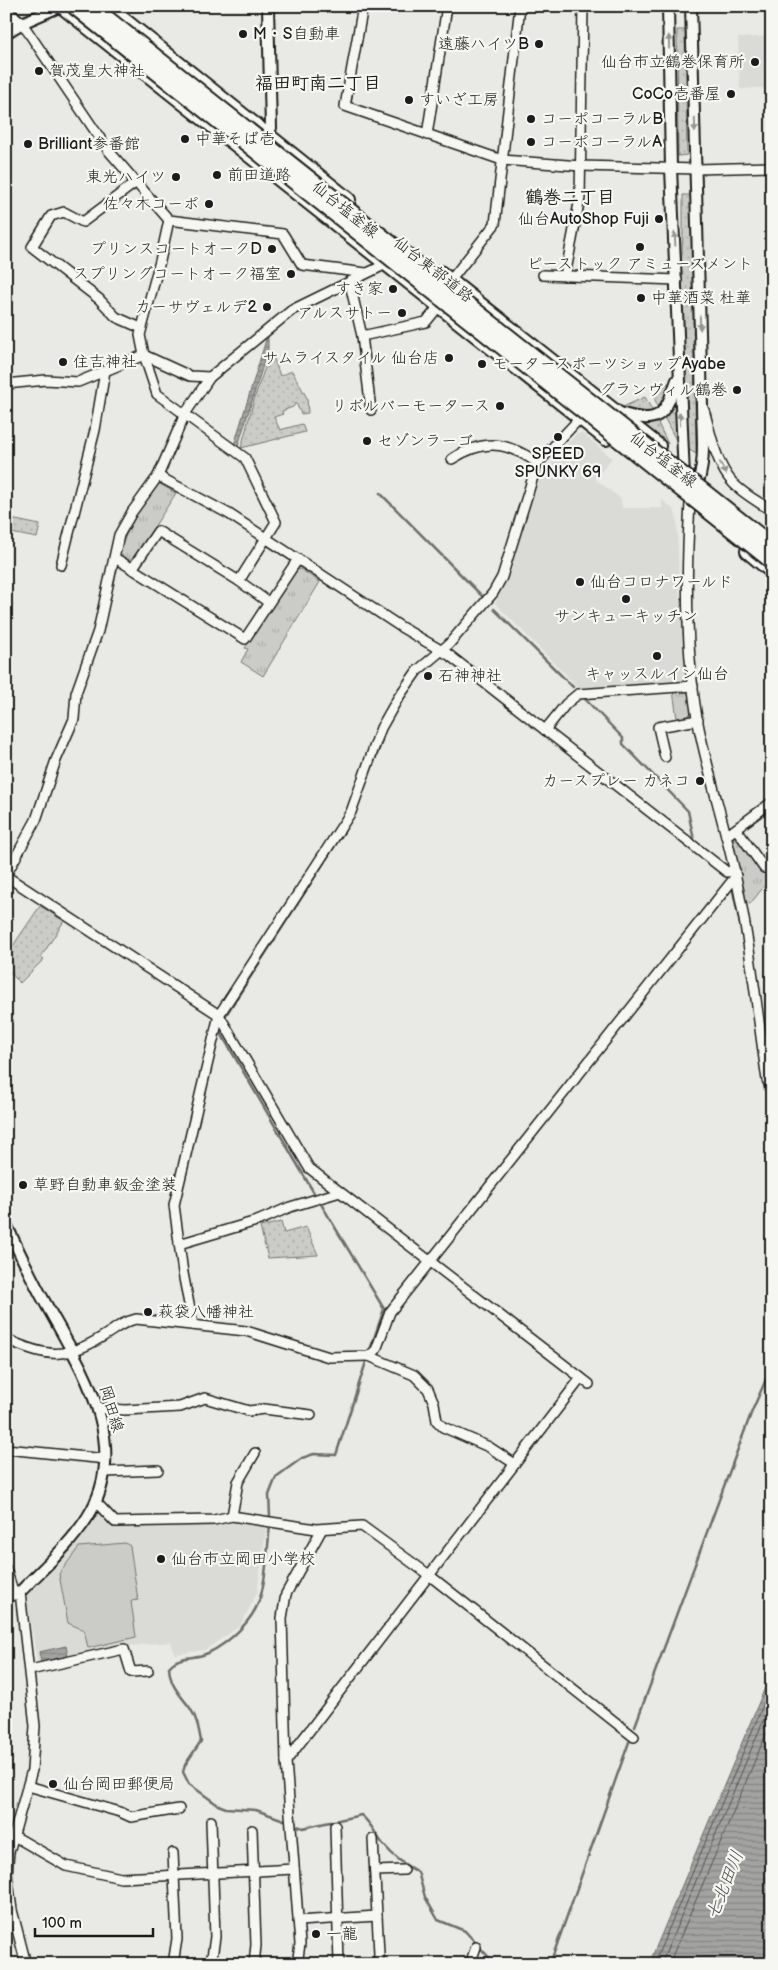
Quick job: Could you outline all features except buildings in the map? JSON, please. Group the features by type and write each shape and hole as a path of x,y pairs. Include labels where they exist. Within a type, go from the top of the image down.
{"highway":[{"name":"仙台東部道路","path":"74,6 772,561"},
{"name":"仙台東部道路","path":"91,6 772,546"}],"main road":[{"name":"仙台塩釜線","path":"62,6 580,418 690,502 772,571"},
{"name":"仙台塩釜線","path":"106,6 617,412 682,468 772,536"}],"street":[{"path":"6,33 22,23 62,6"},
{"path":"265,134 271,128 268,6"},
{"path":"362,6 346,106 502,160 581,166 696,169 772,167"},
{"path":"426,134 447,6"},
{"path":"450,281 495,224 520,6"},
{"path":"565,276 580,198 583,6"},
{"path":"664,6 668,6 671,168 677,280 682,468 690,502 689,622 693,686 698,720 735,873 750,955 767,1080 772,1087"},
{"path":"690,502 700,482 702,463 691,6"},
{"path":"6,11 22,23 108,150 134,183 169,220 283,234 302,265 366,273"},
{"path":"134,183 83,222 64,212 51,216 32,247 100,299 116,317 141,328"},
{"path":"169,220 140,335 144,355 157,394 245,458 276,522 239,581"},
{"path":"386,264 366,273 350,284 292,310 210,377 185,414 158,476 132,512 119,535 98,631 76,693 74,719 56,760 36,820 6,876 219,1015 301,1158 309,1168 589,1384"},
{"path":"543,275 677,280"},
{"path":"350,284 362,336 371,410"},
{"path":"362,336 426,322 439,306"},
{"path":"6,384 46,380 78,382 144,355 190,376 210,377"},
{"path":"61,566 95,430 105,371"},
{"path":"617,412 642,420 654,417 669,404 679,376"},
{"path":"702,405 720,462 729,478 734,485 772,511"},
{"path":"193,1325 174,1205 219,1015 350,812 381,728 398,698 417,671 441,650 493,593 502,577 538,463 580,418"},
{"path":"452,459 463,453 494,444 519,450 538,463"},
{"path":"158,476 229,514 401,627 441,650 727,872 735,873"},
{"path":"132,569 158,531 239,581 268,602"},
{"path":"115,558 245,639 298,559"},
{"path":"545,730 566,704 578,694 693,686"},
{"path":"665,758 658,727 698,720"},
{"path":"726,836 770,806"},
{"path":"737,830 764,868"},
{"path":"369,1356 376,1350 390,1312 735,873"},
{"path":"179,1244 260,1220 290,1207 340,1192"},
{"name":"岡田線","path":"6,1226 37,1289 72,1353 98,1408 105,1432 106,1459 105,1472 96,1501 86,1518 71,1538 13,1594"},
{"path":"6,1339 30,1350 63,1355 72,1353 103,1337 122,1322 136,1319 246,1331 329,1358 369,1356 414,1375 428,1389 434,1403 437,1421 443,1427 489,1447 515,1464"},
{"path":"286,1761 581,1378"},
{"path":"98,1408 125,1410 180,1407 205,1398 249,1411 264,1409 311,1415"},
{"path":"6,1449 106,1459"},
{"path":"232,1516 238,1482 255,1453"},
{"path":"105,1472 158,1470"},
{"path":"96,1501 115,1522 214,1520 232,1516 322,1529 362,1526 429,1575 634,1737"},
{"path":"297,1964 300,1944 286,1761 282,1618 286,1594 322,1529"},
{"path":"6,1569 30,1670 35,1726 32,1770 14,1836 7,1873 9,1911 26,1964"},
{"path":"30,1670 124,1649 131,1672 148,1670"},
{"path":"28,1786 120,1812 131,1817 179,1809"},
{"path":"211,1821 215,1937 211,1964"},
{"path":"335,1826 339,1964"},
{"path":"252,1830 256,1945 254,1964"},
{"path":"14,1836 66,1866 121,1878 294,1869"},
{"path":"373,1839 378,1964"},
{"path":"173,1853 177,1938 173,1964"},
{"path":"375,1871 404,1870"},
{"path":"298,1921 377,1916"},
{"path":"470,1964 476,1947"}],"shaded area":[{"name":"仙台市立鶴巻保育所","path":"772,36 772,87 740,89 738,38"},
{"path":"582,433 612,458 595,479 621,499 622,508 662,508 662,500 674,510 677,520 679,589 688,678 685,681 579,688 495,603 511,572 532,495 541,476 576,434"},
{"name":"仙台市立岡田小学校","path":"99,1511 111,1525 216,1523 230,1520 267,1523 257,1593 240,1626 205,1650 175,1654 171,1642 129,1646 127,1643 38,1666 26,1596 87,1529"}],"green space":[{"path":"677,30 685,30 687,155 678,156"},
{"path":"683,195 691,195 696,454 688,449 681,268"},
{"path":"271,350 280,376 292,371 307,398 308,413 301,414 296,403 293,407 282,411 283,414 274,417 280,430 302,424 305,432 241,448 255,396"},
{"path":"672,381 672,385 659,409 652,393"},
{"path":"645,397 653,412 637,414 623,407"},
{"path":"677,399 677,442 664,417"},
{"path":"656,419 668,444 641,423"},
{"path":"158,483 176,493 133,560 125,560 119,552 135,513"},
{"path":"6,518 40,525 37,538 6,532"},
{"path":"300,569 320,582 263,676 241,662 248,649 245,648 295,571"},
{"path":"684,690 689,693 691,712 688,717 677,719 673,691"},
{"path":"738,835 770,879 750,904 745,902 733,839"},
{"path":"40,906 64,921 41,957 44,959 20,983 6,968 6,956"},
{"path":"281,1222 284,1233 306,1227 318,1255 268,1258 260,1227"},
{"path":"125,1543 130,1546 138,1600 131,1601 136,1637 88,1648 84,1630 68,1623 59,1574 79,1547"}],"water":[{"path":"268,333 268,349 238,446 234,445"},
{"path":"66,1646 68,1656 41,1662 39,1652"},
{"name":"七北田川","path":"772,1671 772,1964 649,1964"}],"waterway":[{"path":"380,493 482,596"},
{"path":"494,609 573,687"},
{"path":"583,697 623,738 623,744 688,811 694,840"},
{"path":"354,815 382,741"},
{"path":"224,1018 345,830"},
{"path":"733,891 743,939"},
{"path":"219,1030 314,1193"},
{"path":"761,1068 765,1090 772,1093"},
{"path":"321,1204 384,1309 370,1350"},
{"path":"270,1516 269,1495 276,1477 302,1458 314,1454 336,1455 366,1362"},
{"path":"635,1726 752,1411 772,1366"},
{"path":"270,1526 262,1590 257,1607 252,1615 232,1637 216,1649 203,1655 178,1660 169,1667 173,1684 194,1716 201,1741 185,1765 183,1772 189,1784 218,1805 226,1808 256,1810 284,1820"},
{"path":"550,1964 629,1742"},
{"path":"297,1826 303,1828 361,1815 383,1844 403,1863 418,1872 425,1897 438,1920 465,1931 495,1964"}],"place":[{"name":"M・S自動車","path":"243,34"},
{"name":"遠藤ハイツB","path":"539,44"},
{"name":"仙台市立鶴巻保育所","path":"755,62"},
{"name":"賀茂皇大神社","path":"39,71"},
{"name":"CoCo壱番屋","path":"731,94"},
{"name":"すいざ工房","path":"409,100"},
{"name":"コーポコーラルB","path":"531,119"},
{"name":"中華そば壱","path":"185,139"},
{"name":"コーポコーラルA","path":"531,142"},
{"name":"Brilliant参番館","path":"28,144"},
{"name":"前田道路","path":"217,175"},
{"name":"東光ハイツ","path":"176,177"},
{"name":"佐々木コーポ","path":"209,204"},
{"name":"仙台AutoShop Fuji","path":"659,219"},
{"name":"ピーストック アミューズメント","path":"640,247"},
{"name":"プリンスコートオークD","path":"272,249"},
{"name":"スプリングコートオーク福室","path":"291,274"},
{"name":"すき家","path":"393,289"},
{"name":"中華酒菜 杜華","path":"641,298"},
{"name":"カーサヴェルデ2","path":"267,307"},
{"name":"アルスサトー","path":"402,313"},
{"name":"サムライスタイル 仙台店","path":"449,358"},
{"name":"住吉神社","path":"63,362"},
{"name":"モータースポーツショップAyabe","path":"482,364"},
{"name":"グランヴィル鶴巻","path":"737,390"},
{"name":"リボルバーモータース","path":"500,406"},
{"name":"SPEED SPUNKY 69","path":"558,437"},
{"name":"セゾンラーゴ","path":"367,441"},
{"name":"仙台コロナワールド","path":"580,582"},
{"name":"サンキューキッチン","path":"626,599"},
{"name":"キャッスルイン仙台","path":"657,656"},
{"name":"石神神社","path":"428,676"},
{"name":"カースプレー カネコ","path":"700,781"},
{"name":"草野自動車鈑金塗装","path":"23,1185"},
{"name":"萩袋八幡神社","path":"148,1312"},
{"name":"仙台市立岡田小学校","path":"161,1559"},
{"name":"仙台岡田郵便局","path":"53,1784"},
{"name":"一龍","path":"316,1934"}],"district":[{"name":"福田町南二丁目","path":"318,83"},
{"name":"鶴巻二丁目","path":"570,197"}]}
